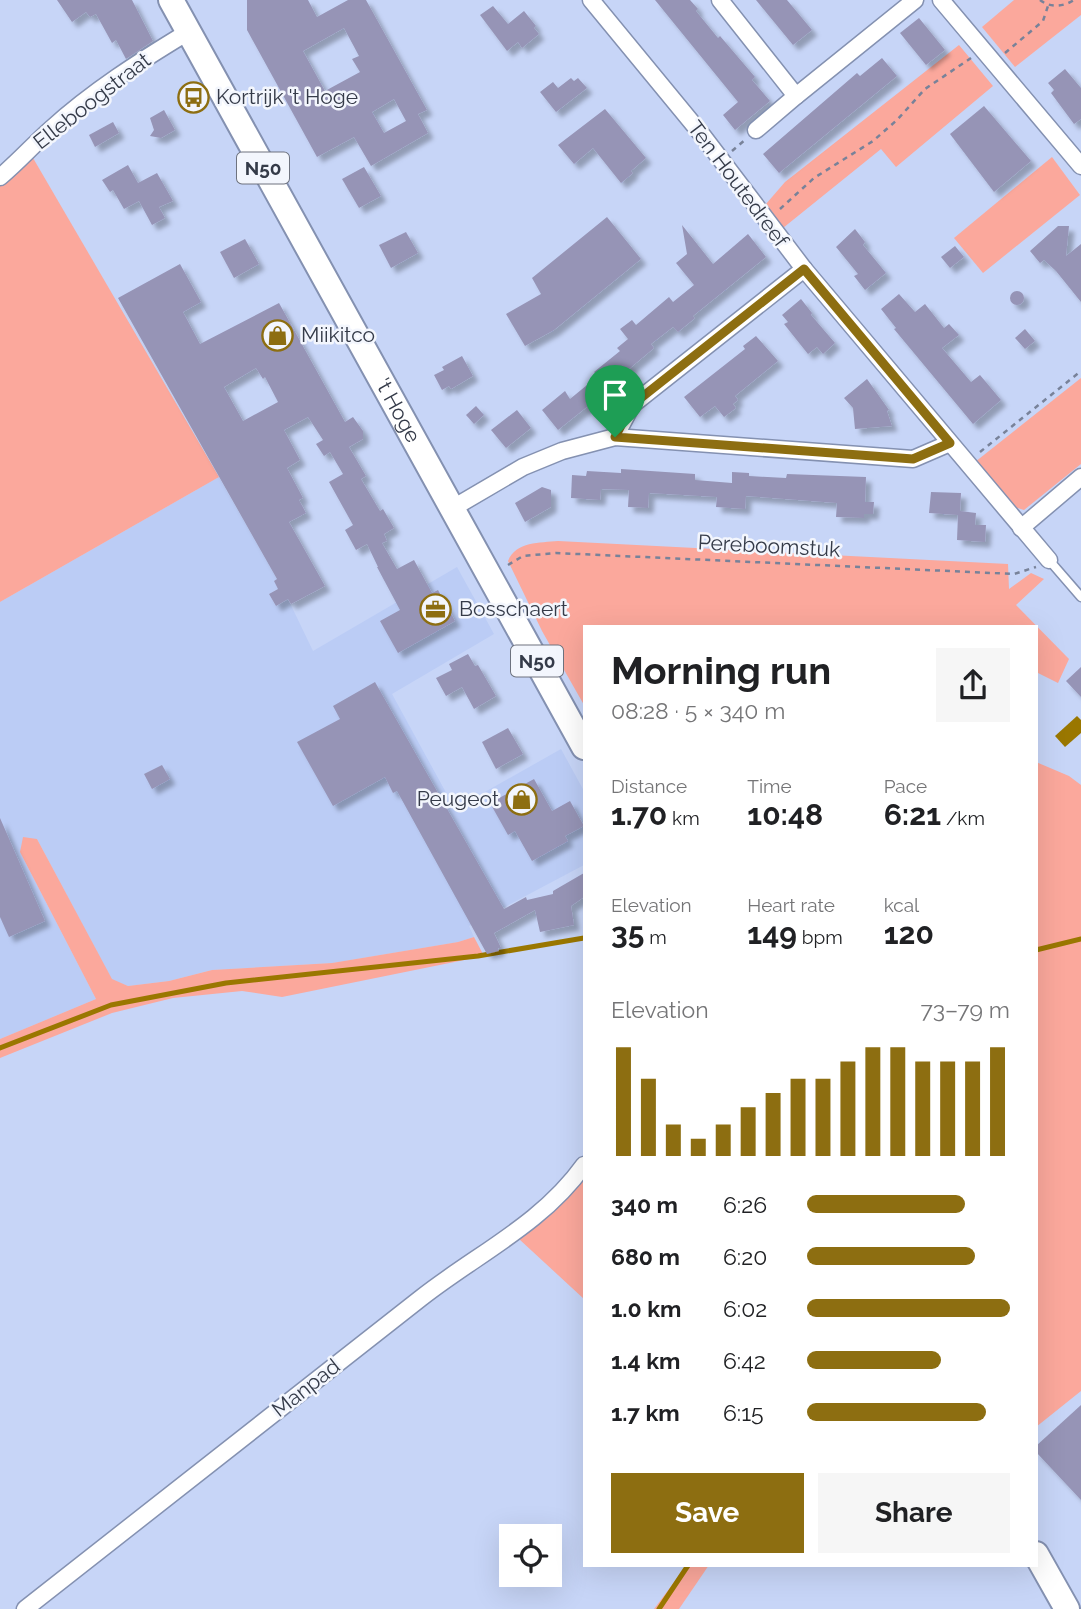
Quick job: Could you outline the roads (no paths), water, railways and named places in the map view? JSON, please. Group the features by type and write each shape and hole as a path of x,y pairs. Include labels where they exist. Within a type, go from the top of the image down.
{"main road":[{"name":"'t Hoge","path":"171,0 583,745"},
{"path":"1038,1558 1067,1609"}],"street":[{"name":"Ten Houtedreef","path":"591,0 804,269 1049,560"},
{"path":"720,0 796,96"},
{"path":"756,130 915,0"},
{"path":"941,0 1081,166"},
{"name":"Elleboogstraat","path":"0,177 52,128 102,89 137,63 188,32"},
{"path":"615,437 632,405 804,269"},
{"path":"453,508 523,467 562,451 615,437 913,459 950,443"},
{"path":"1021,528 1081,478"},
{"name":"Manpad","path":"25,1609 424,1295 532,1221 567,1189 583,1166"}],"lane":[{"path":"1049,560 1081,597"}],"waterway":[{"path":"0,1048 111,1005 226,983 478,956 583,938"},
{"path":"1038,950 1081,939"},
{"path":"659,1609 687,1567"}],"place":[{"name":"Kortrijk 't Hoge","path":"193,97"},
{"name":"Miikitco","path":"278,335"},
{"name":"Bosschaert","path":"436,609"},
{"name":"Peugeot","path":"522,799"}]}
